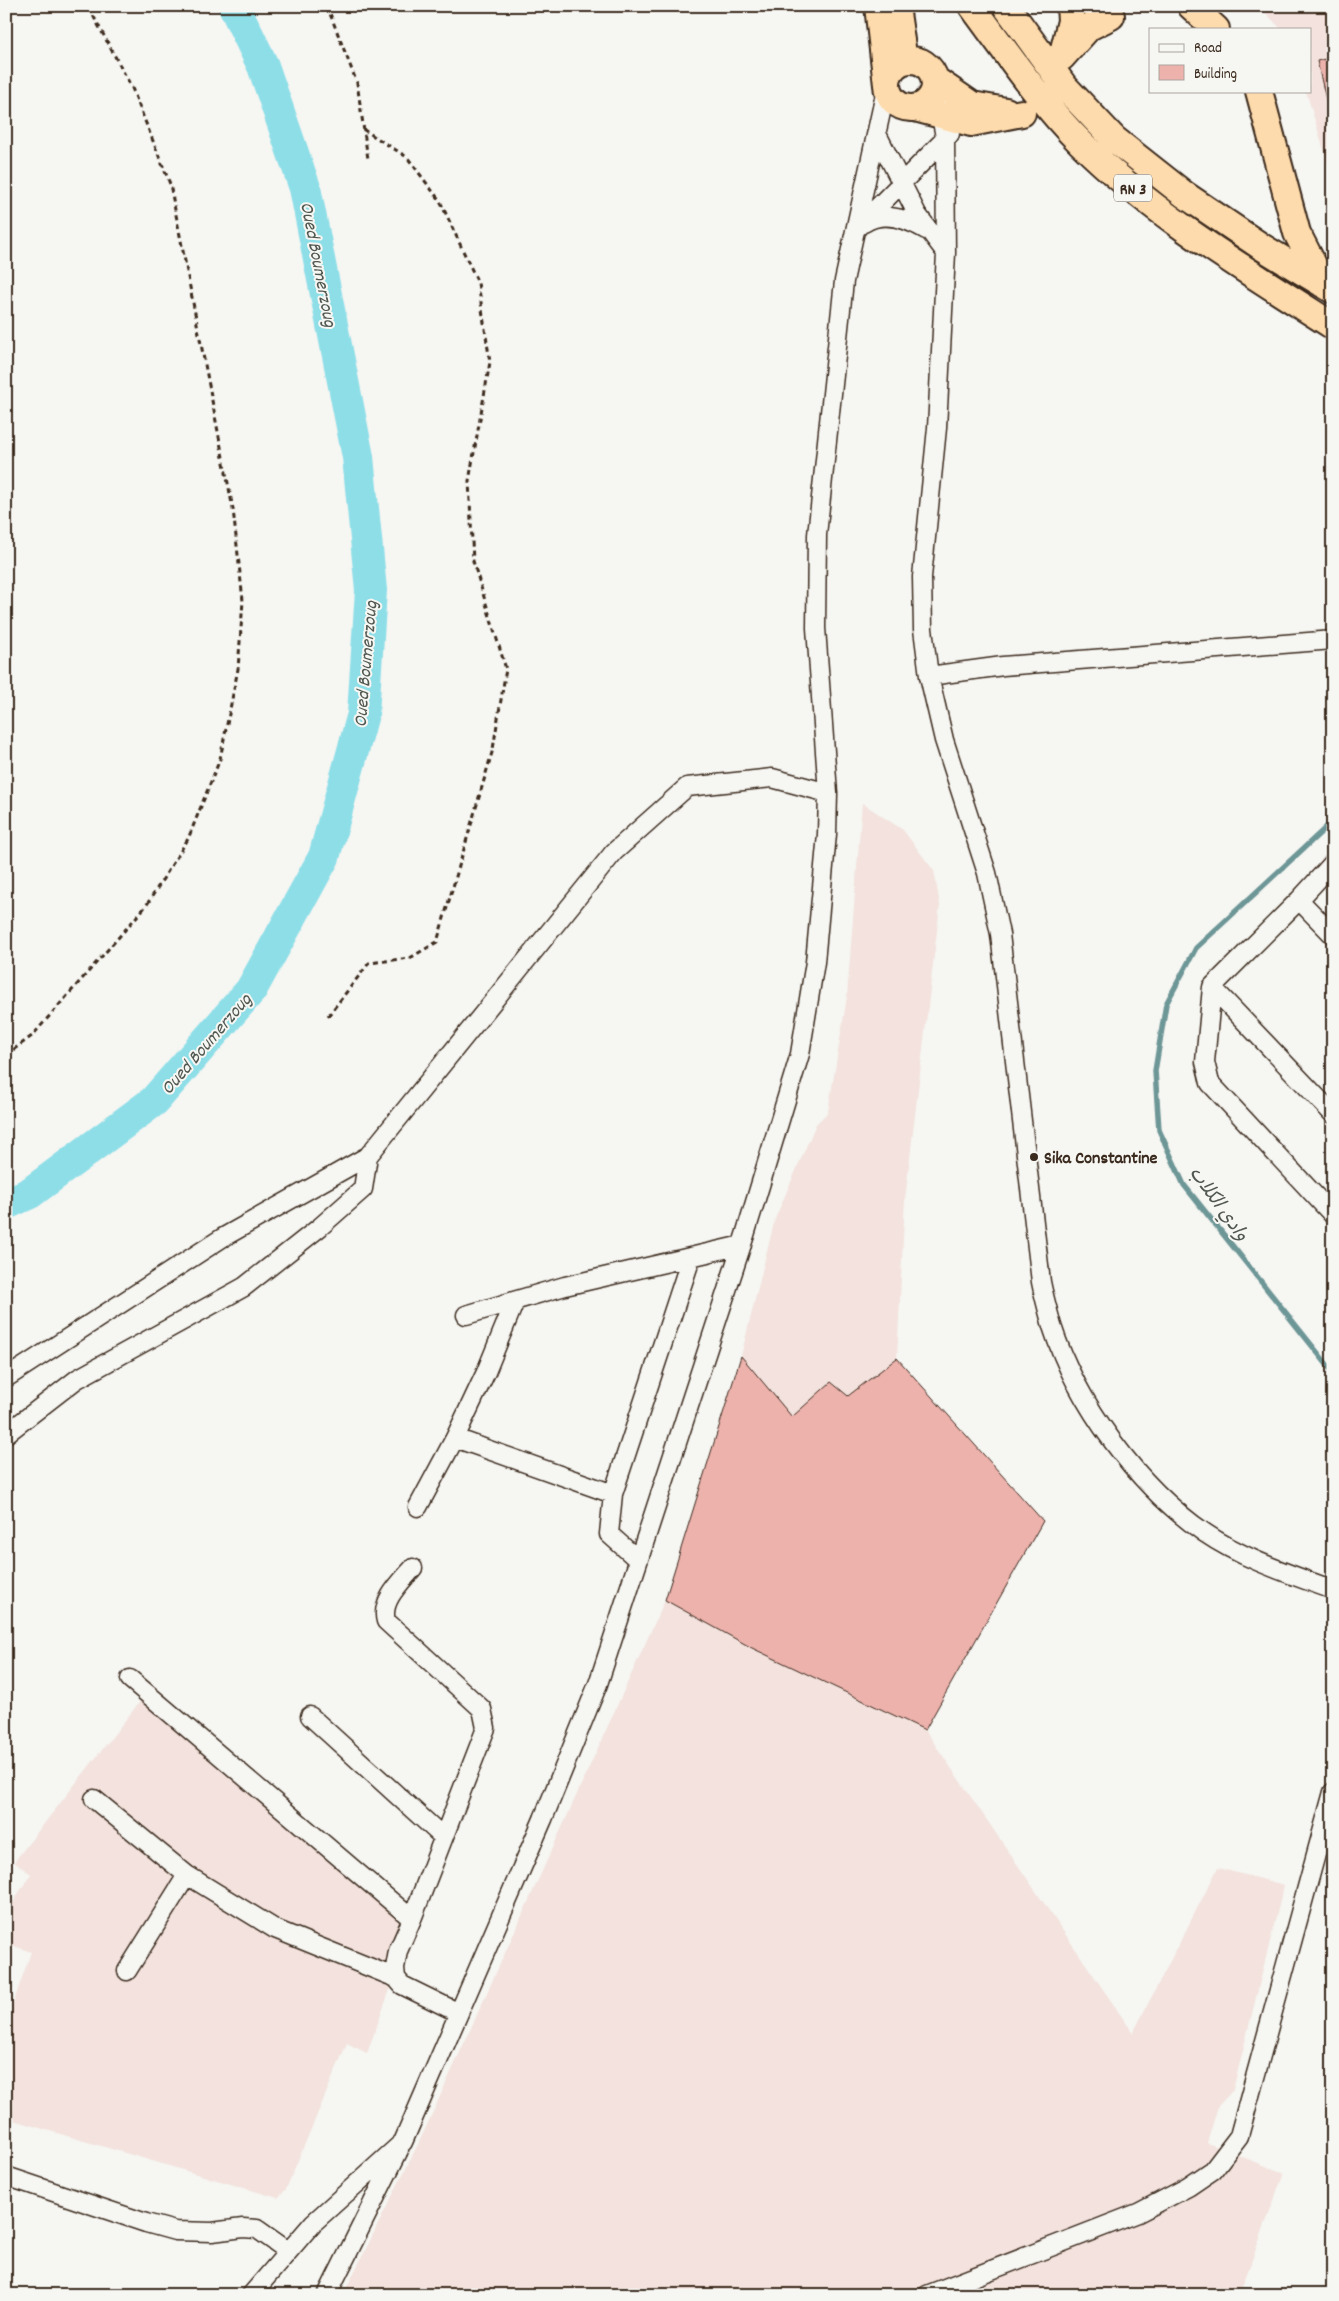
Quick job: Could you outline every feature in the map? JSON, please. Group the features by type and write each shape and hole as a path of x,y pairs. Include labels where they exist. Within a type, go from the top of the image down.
{"highway":[{"path":"878,6 887,86 893,100 907,108 915,108 928,101 935,87 934,80 926,66 912,60 904,62 891,71 887,86"},
{"path":"896,6 904,62"},
{"name":"RN 3","path":"972,6 1044,103 1082,144 1126,183 1184,228 1248,273 1333,326"},
{"name":"RN 3","path":"1006,6 1064,86 1114,139 1185,195 1262,248 1328,287"},
{"path":"1070,6 1071,21 1062,57 1089,27 1117,11"},
{"path":"1075,6 1091,18 1101,18 1117,11"},
{"path":"1191,6 1215,28"},
{"path":"915,108 944,126 1022,113 972,105 934,80"},
{"path":"1259,92 1297,233 1328,287"}],"street":[{"path":"934,80 944,126 946,253 937,428 922,577 923,629 929,676 944,740 987,873 1000,934 1040,1282 1052,1327 1066,1362 1082,1394 1103,1428 1132,1465 1177,1512 1206,1534 1240,1553 1333,1590"},
{"path":"327,2295 403,2142 543,1819 598,1684 637,1559 742,1245 800,1054 815,962 827,834 828,793 816,628 817,535 844,281 887,86"},
{"path":"857,228 902,184 944,126"},
{"path":"877,134 917,214 946,253"},
{"path":"857,228 870,219 889,217 908,220 931,233"},
{"path":"929,676 1003,666 1333,640"},
{"path":"6,1378 222,1238 368,1156 614,852 687,787 772,778 828,793"},
{"path":"1333,863 1299,900 1212,987 1205,1062 1210,1083 1333,1215"},
{"path":"1299,900 1333,935"},
{"path":"1212,987 1333,1114"},
{"path":"6,1434 77,1379 244,1287 320,1227 362,1189 368,1156"},
{"path":"466,1315 565,1286 742,1245"},
{"path":"637,1559 610,1534 613,1494 691,1258"},
{"path":"418,1507 455,1438 486,1372 515,1301"},
{"path":"455,1438 613,1494"},
{"path":"396,1978 395,1968 398,1951 486,1728 482,1709 386,1621 383,1613 386,1604 414,1568"},
{"path":"130,1679 412,1919"},
{"path":"310,1716 442,1836"},
{"path":"927,2295 951,2291 1138,2213 1188,2187 1213,2170 1239,2136 1333,1792"},
{"path":"94,1799 187,1874 275,1929 396,1978 402,1985 459,2013"},
{"path":"127,1972 187,1874"},
{"path":"251,2295 313,2223 403,2142"},
{"path":"6,2176 175,2231 212,2232 243,2228 257,2229 288,2251"}],"path":[{"path":"6,1055 32,1036 146,906 188,839 220,760 238,669 243,601 233,509 170,184 132,88 88,6"},
{"path":"327,6 357,82 368,159"},
{"path":"328,1016 369,963 410,958 437,942 493,749 506,669 473,560 468,480 490,362 478,282 440,201 407,157 364,130"}],"shaded area":[{"path":"1259,6 1333,6 1333,180 1306,92 1312,92 1312,28 1280,28"},
{"path":"862,803 903,830 934,871 940,905 905,1199 897,1358 1043,1521 925,1730 1133,2033 1218,1868 1284,1885 1233,2090 1218,2106 1207,2143 1284,2173 1239,2295 343,2295 423,2134 665,1600 741,1356 775,1219 816,1124 828,1112 847,997"},
{"path":"142,1699 412,1929 367,2053 347,2043 286,2189 278,2198 6,2118 6,2024 31,1952 6,1943 6,1913 31,1874 14,1862"}],"building":[{"path":"1333,57 1333,103 1327,104 1317,61"},
{"path":"741,1356 792,1417 831,1382 848,1396 897,1358 1043,1521 925,1730 752,1648 665,1600"}],"waterway":[{"name":"Oued Boumerzoug","path":"6,1204 30,1193 154,1101 251,990 324,857 363,714 371,590 358,457 305,188 263,66 234,6"},
{"name":"وادي الكلاب","path":"1333,821 1196,948 1166,1004 1155,1071 1159,1130 1184,1185 1333,1372"}],"place":[{"name":"Sika Constantine","path":"1034,1157"}]}
